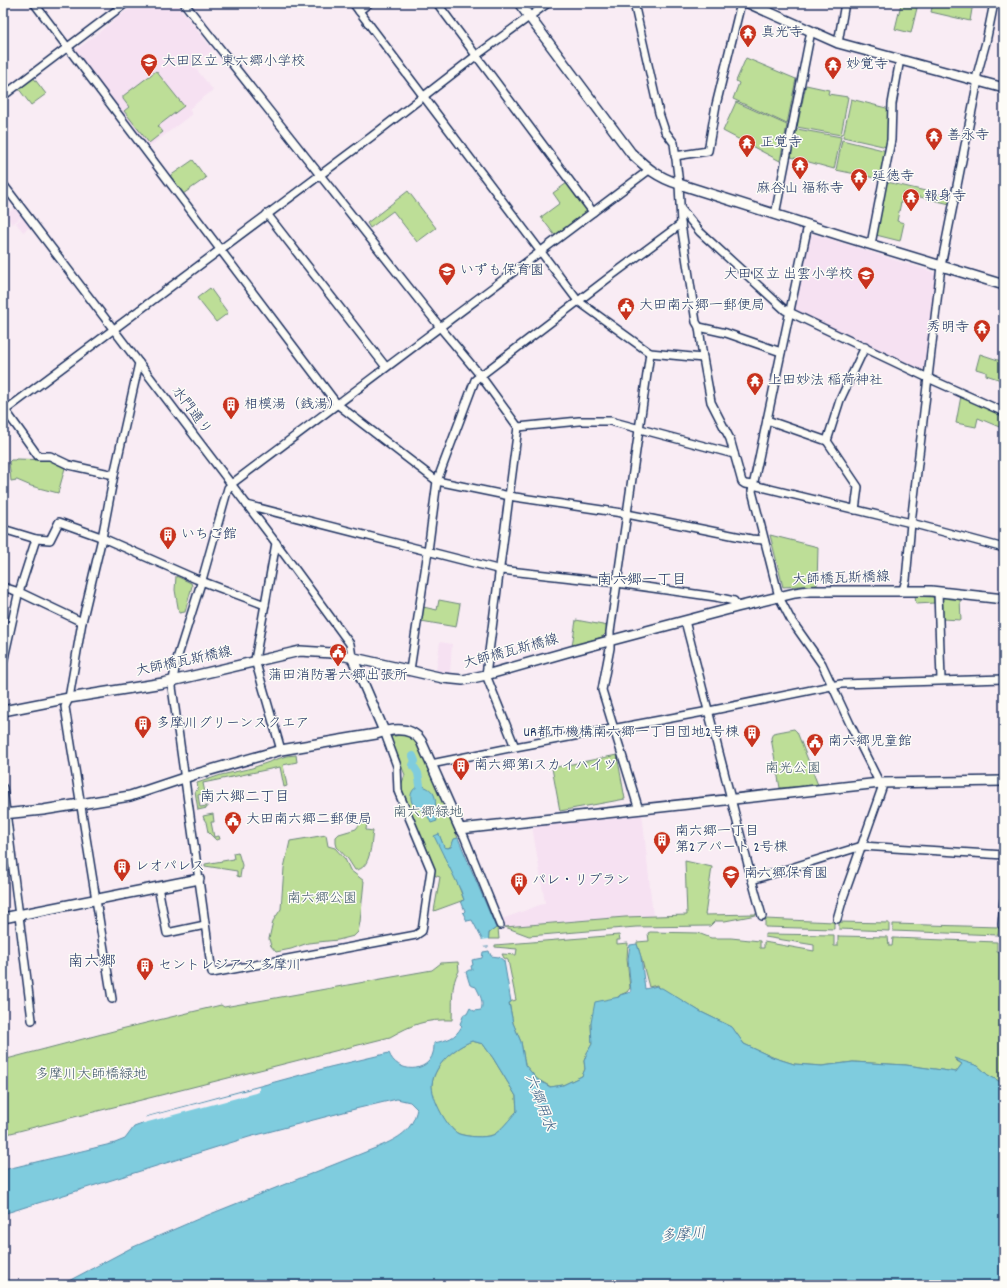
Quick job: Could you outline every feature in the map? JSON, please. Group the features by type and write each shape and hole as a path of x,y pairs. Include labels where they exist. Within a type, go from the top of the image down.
{"street":[{"path":"34,3 337,404 437,481 510,496 628,514 751,539 764,540"},
{"path":"3,96 126,3"},
{"path":"184,3 440,327 480,375 518,427 501,570 486,675 516,747"},
{"path":"353,3 578,301 650,353 702,358"},
{"path":"359,11 370,3"},
{"path":"437,3 593,212"},
{"path":"519,3 631,152 649,170 665,179 679,184 1004,285"},
{"path":"114,475 69,465 50,456 38,456 4,410 220,250 548,3"},
{"path":"634,3 659,113 665,131 674,143 679,184 681,224 702,358 711,402 730,439 742,482 745,484 911,523 1004,548"},
{"path":"675,156 708,151 716,105 741,3"},
{"path":"748,3 838,43 1004,88"},
{"path":"838,43 845,3"},
{"path":"903,590 906,580 911,523 941,266 959,180 977,75 994,3"},
{"path":"775,215 811,31"},
{"path":"871,244 891,140 892,104 900,60"},
{"path":"352,657 384,731 397,766 398,791 431,870 422,930 416,935 212,973 172,687 176,662 202,580 228,488 337,404 649,170"},
{"name":"水門通り","path":"3,184 230,485 276,543 350,644 352,657"},
{"path":"681,209 700,232 785,310 928,378 1004,412"},
{"path":"267,214 386,367"},
{"path":"410,670 437,481 475,380 681,224"},
{"path":"808,225 752,491 780,597 791,620 822,664 882,788 837,918"},
{"path":"698,327 726,333 781,352"},
{"path":"827,441 840,400 865,347"},
{"path":"640,810 602,690 610,648 610,632 650,353"},
{"path":"112,999 95,900 66,707 70,698 82,622 102,538 114,475 139,363"},
{"path":"767,420 827,441 858,487 855,510"},
{"path":"518,427 579,421 610,421 734,454"},
{"path":"247,505 501,570 617,583 721,598 734,601 737,608"},
{"path":"3,529 36,539 50,540 59,522 102,538 265,605"},
{"path":"3,664 19,592 36,539"},
{"path":"276,543 255,660 281,750"},
{"path":"3,587 19,592 82,622"},
{"name":"大師橋瓦斯橋線","path":"3,711 173,680 255,660 300,651 332,653 443,678 463,680 486,675 610,640 808,591 903,590 1004,599"},
{"path":"938,592 941,680"},
{"path":"685,621 762,916"},
{"path":"431,764 709,711 841,684 1004,679"},
{"path":"5,814 43,810 130,796 185,777 281,750 372,735 384,731 404,730 415,734 421,740 464,836 500,924"},
{"path":"460,829 880,783 1004,781"},
{"path":"3,788 5,814 32,1020"},
{"path":"752,880 862,846 1004,855"},
{"path":"3,918 199,879"},
{"path":"158,887 166,933 206,925"},
{"path":"1002,925 1004,901"}],"shaded area":[{"name":"大田区立 東六郷小学校","path":"136,3 176,3 213,50 193,65 213,90 189,109 192,114 149,147 75,51"},
{"path":"15,208 22,217 12,224 5,215"},
{"path":"23,217 30,227 23,232 16,223"},
{"name":"大田区立 出雲小学校","path":"814,234 936,273 925,368 919,371 793,308 810,236"},
{"path":"440,642 452,644 450,674 436,671"},
{"path":"642,812 653,916 505,927 502,919 545,903 532,826"}],"green space":[{"path":"933,3 973,3 970,21 931,12"},
{"path":"901,4 917,8 911,33 895,29"},
{"path":"746,58 796,79 787,124 733,99 739,83 736,81"},
{"path":"156,71 184,106 158,126 163,132 149,143 124,111 129,107 123,99 123,96"},
{"path":"33,77 46,94 31,105 18,88"},
{"path":"806,85 829,90 828,94 848,97 841,135 797,127"},
{"path":"851,99 890,109 887,147 843,137"},
{"path":"736,102 787,125 780,161 723,131"},
{"path":"797,129 841,137 834,169 791,157"},
{"path":"842,140 887,151 880,179 836,170"},
{"path":"193,160 206,178 183,194 170,176"},
{"path":"887,182 951,197 950,204 903,193 897,221 904,223 900,241 876,235"},
{"path":"567,183 589,212 556,237 541,217 560,203 553,193"},
{"path":"408,191 436,228 417,242 393,211 370,228 367,223"},
{"path":"210,288 228,313 216,322 197,298"},
{"path":"980,354 1004,362 1004,381 986,375 986,372 976,369"},
{"path":"961,396 1004,414 1004,429 978,418 976,427 956,423"},
{"path":"16,459 50,460 65,468 58,493 31,486 17,480 11,481 9,462"},
{"path":"770,535 818,547 817,585 783,587"},
{"path":"176,576 191,583 192,586 185,612 179,613 175,590"},
{"path":"915,596 934,597 934,603 916,604"},
{"path":"942,597 960,599 961,620 942,619"},
{"path":"439,600 460,604 456,627 421,621 423,607 437,610"},
{"path":"576,620 608,626 607,632 602,637 572,646"},
{"name":"南光公園","path":"794,729 797,732 818,785 780,788 771,738 773,733"},
{"name":"南六郷緑地","path":"405,734 415,737 427,762 458,838 448,848 444,847 439,835 464,900 434,911 440,877 430,874 400,788 405,775 390,737"},
{"path":"296,755 297,762 283,765 287,786 284,787 280,767 203,783 205,793 198,795 200,807 207,806 207,808 198,810 195,791 198,790 197,783 221,775 252,768 286,756"},
{"path":"617,755 625,799 560,811 552,768"},
{"path":"213,814 214,822 211,822 214,837 219,836 220,839 216,840 208,832 203,816"},
{"path":"362,821 367,821 366,830 373,831 372,842 367,861 364,866 355,870 348,859 337,847 336,837 339,834 356,829"},
{"name":"南六郷公園","path":"326,835 328,846 335,848 345,859 350,870 364,881 358,932 354,936 338,940 308,943 276,952 271,946 269,939 273,921 281,909 284,868 290,841"},
{"path":"238,852 242,865 240,877 237,876 237,871 205,866 205,864 234,859 233,853"},
{"path":"685,861 712,867 705,915 756,915 725,921 715,921 710,926 636,927 529,936 505,927 625,917 687,915"},
{"path":"765,919 834,922 834,929 765,927"},
{"path":"839,922 889,923 889,931 839,929"},
{"path":"893,924 999,927 998,935 893,931"},
{"path":"498,928 499,939 488,939 489,933"},
{"path":"648,933 698,933 711,938 731,938 760,941 760,948 764,948 764,942 814,951 814,945 765,937 765,934 834,935 834,946 838,946 838,936 888,937 889,946 892,946 893,938 997,942 997,951 1001,952 1002,942 1004,942 1004,1084 988,1075 978,1066 955,1060 962,1064 956,1072 906,1065 853,1062 822,1066 794,1064 772,1057 744,1044 732,1027 658,988 657,985 649,987 637,942 649,941"},
{"path":"619,935 620,940 617,940 617,944 628,943 627,959 630,988 627,992 620,995 591,1023 592,1044 584,1061 585,1069 582,1076 563,1085 551,1087 537,1079 525,1065 521,1042 513,1023 509,1002 516,1000 508,960 504,958 502,954 516,955 517,949 495,947 495,945"},
{"name":"多摩川大師橋緑地","path":"458,962 459,971 454,982 452,995 452,1020 435,1020 420,1023 390,1037 3,1135 3,1060 221,1005 224,1007 432,970 441,963"},
{"path":"472,1041 483,1044 516,1096 517,1111 499,1131 489,1136 467,1136 454,1131 440,1112 432,1090 434,1077 441,1063 452,1052"}],"water":[{"path":"420,785 432,791 434,795 437,821 431,823 426,814 412,803 412,792"},
{"path":"439,834 444,847 448,848 451,847 454,839 458,838 496,928 489,933 488,947 484,947 482,939 472,920 467,921 463,913 465,911 461,901 464,900 461,891 434,836"},
{"name":"多摩川","path":"637,944 641,957 645,989 657,986 658,988 662,988 701,1012 732,1027 744,1044 772,1057 794,1064 822,1066 853,1062 906,1065 956,1072 962,1064 954,1058 978,1066 988,1075 1004,1084 1004,1285 61,1285 131,1248 198,1219 396,1139 409,1127 417,1109 410,1102 397,1099 249,1137 3,1214 3,1170 115,1143 125,1139 134,1127 142,1124 146,1117 330,1067 389,1053 393,1060 405,1068 419,1067 425,1064 430,1060 433,1053 434,1043 447,1040 456,1034 462,1026 460,1024 464,1014 467,1014 470,1008 474,1011 481,1010 482,1001 476,987 470,985 466,972 472,970 472,960 482,958 483,952 489,951 491,956 499,957 504,961 513,1023 521,1042 525,1065 537,1079 550,1087 563,1085 582,1076 585,1069 584,1061 592,1044 591,1023 595,1002 619,997 620,995 631,992 628,959 630,945","holes":["472,1041 483,1044 516,1096 517,1111 502,1128 493,1135 480,1137 463,1135 454,1131 445,1119 434,1097 432,1084 441,1063 452,1052"]}],"pier":[{"path":"489,939 490,946 482,947 481,940"},
{"path":"259,1087 259,1092 133,1126 141,1122 143,1118"}],"waterway":[{"name":"六郷用水","path":"413,756 415,761 413,765 418,773 420,785"}],"place":[{"name":"真光寺","path":"748,48"},
{"name":"大田区立 東六郷小学校","path":"149,77"},
{"name":"妙覚寺","path":"833,80"},
{"name":"善永寺","path":"934,151"},
{"name":"正覚寺","path":"747,158"},
{"name":"麻谷山 福称寺","path":"800,180"},
{"name":"延徳寺","path":"859,192"},
{"name":"報身寺","path":"911,212"},
{"name":"いずも保育園","path":"447,286"},
{"name":"大田区立 出雲小学校","path":"866,290"},
{"name":"大田南六郷一郵便局","path":"626,321"},
{"name":"秀明寺","path":"982,343"},
{"name":"上田妙法 稲荷神社","path":"755,396"},
{"name":"相模湯（銭湯）","path":"231,420"},
{"name":"いちご館","path":"168,550"},
{"name":"蒲田消防署六郷出張所","path":"338,667"},
{"name":"多摩川グリーンスクエア","path":"143,739"},
{"name":"UR都市機構南六郷一丁目団地2号棟","path":"752,748"},
{"name":"南六郷児童館","path":"815,757"},
{"name":"南六郷第1スカイハイツ","path":"461,781"},
{"name":"大田南六郷二郵便局","path":"233,835"},
{"name":"南六郷一丁目 第2アパート 2号棟","path":"662,855"},
{"name":"レオパレス","path":"122,882"},
{"name":"南六郷保育園","path":"731,889"},
{"name":"パレ・リプラン","path":"519,896"},
{"name":"セントレジアス 多摩川","path":"145,981"}],"district":[{"name":"南六郷一丁目","path":"642,581"},
{"name":"南六郷二丁目","path":"245,798"},
{"name":"南六郷","path":"92,962"}]}
